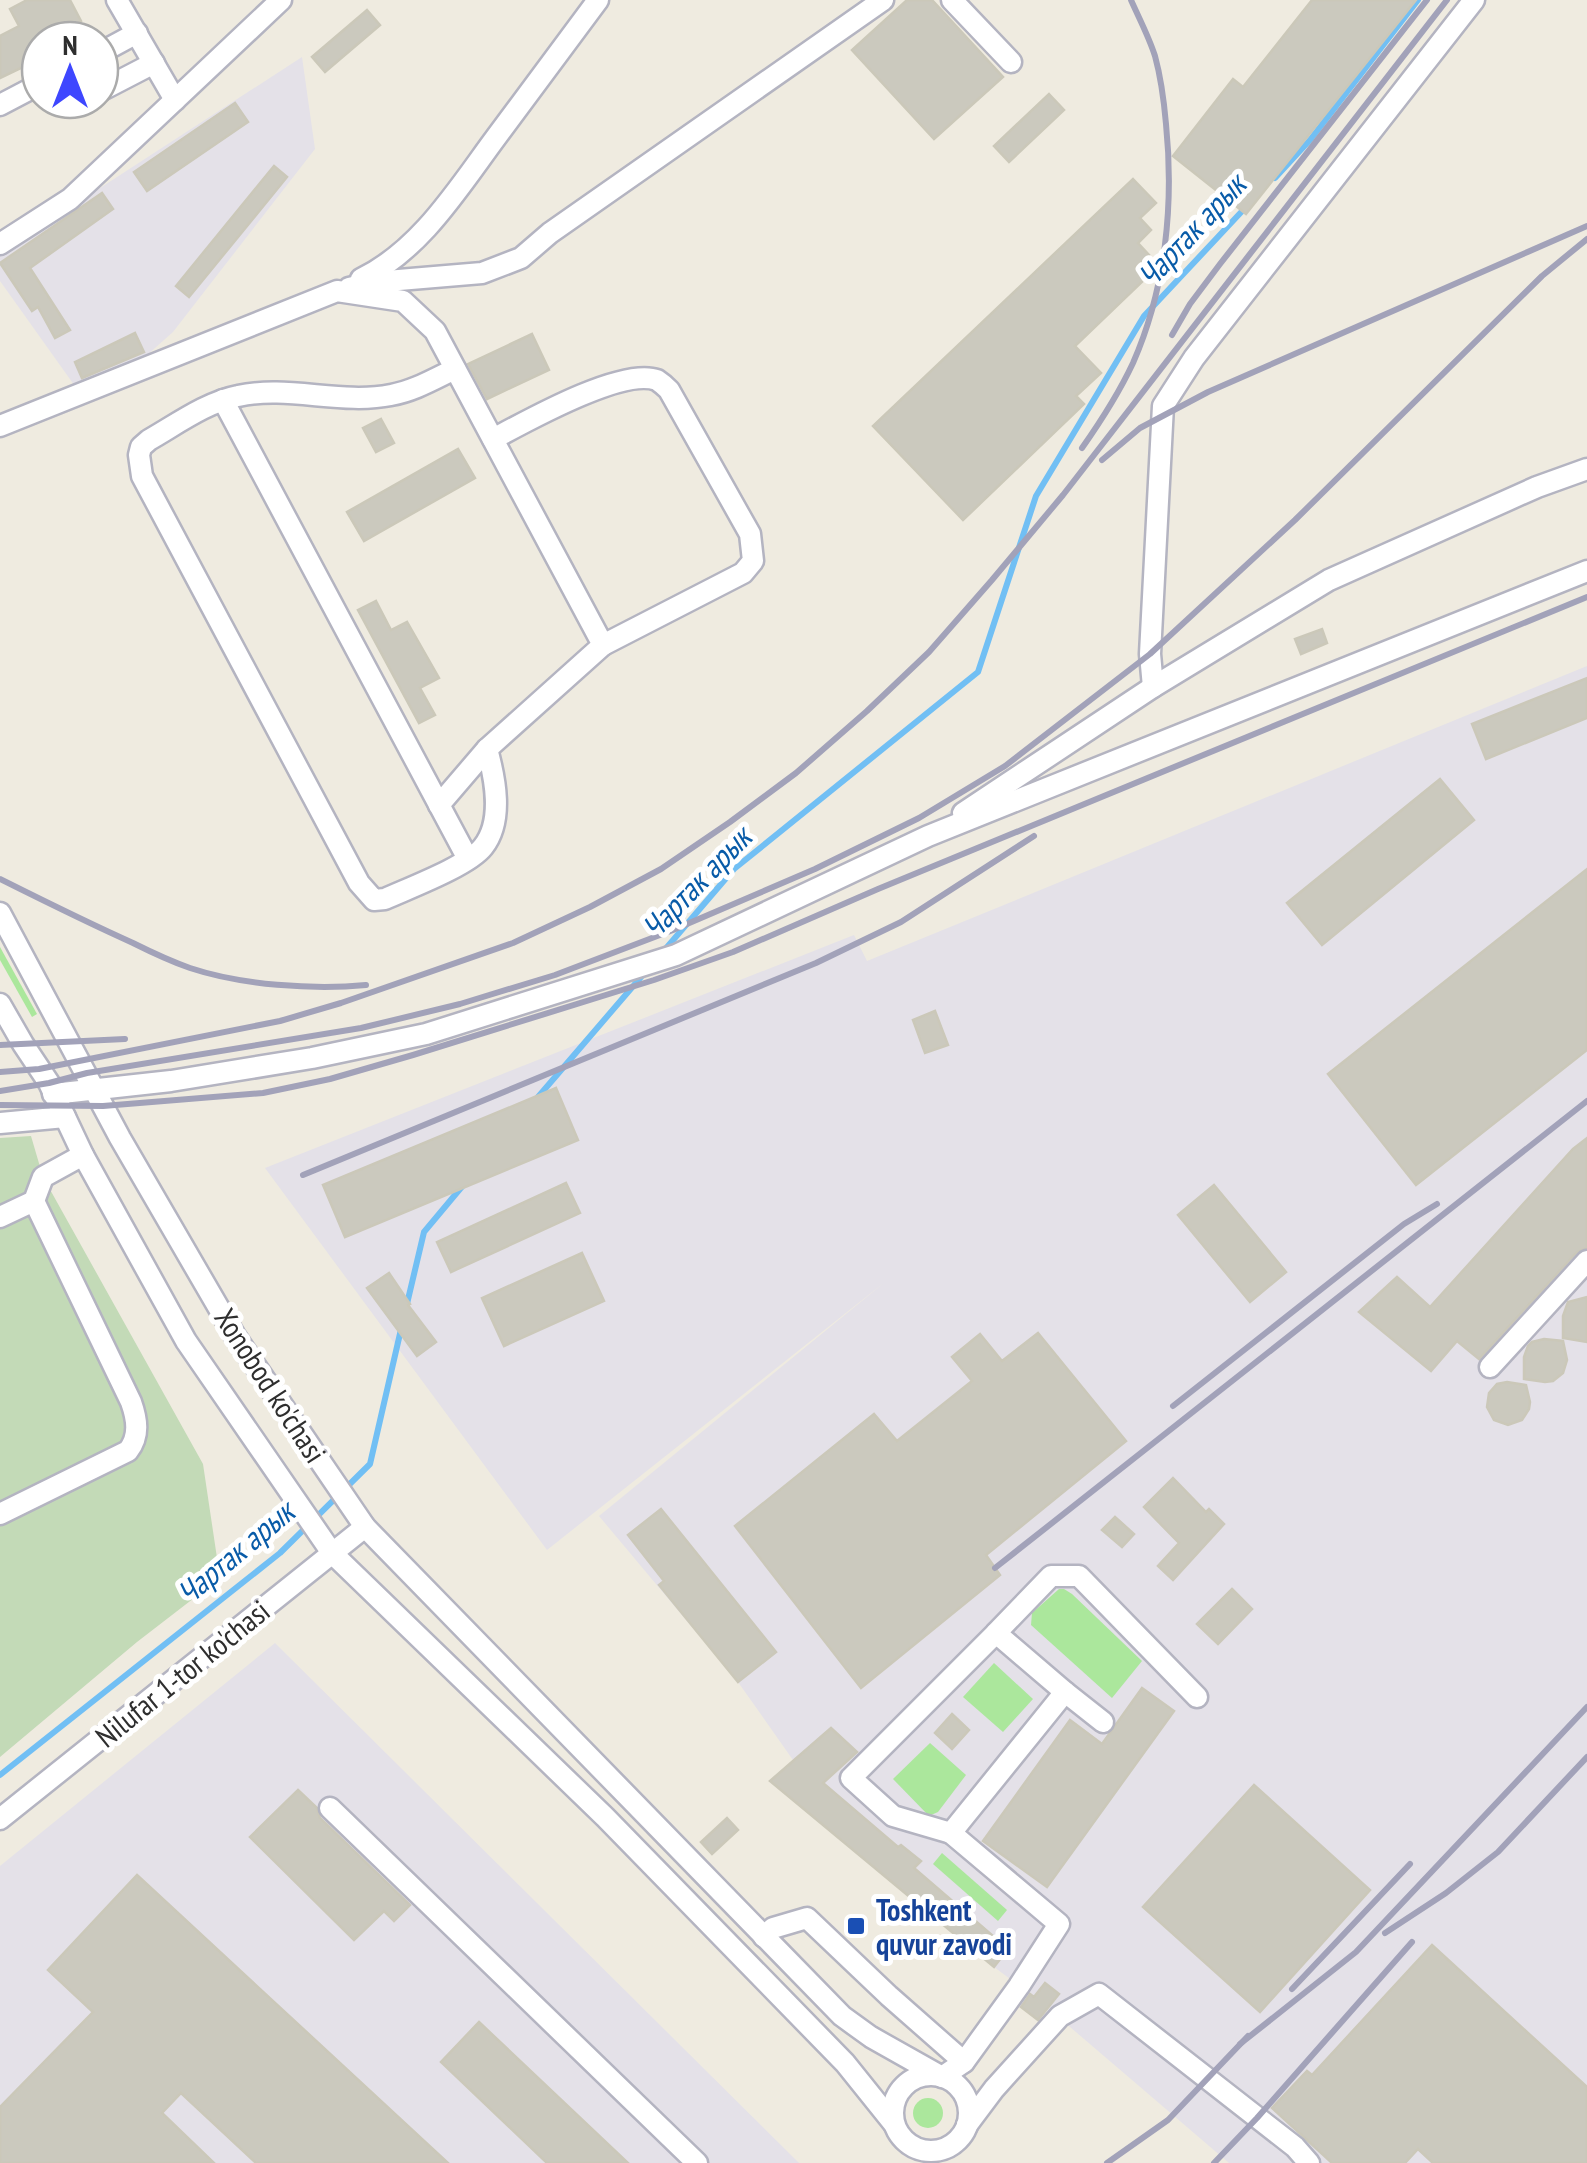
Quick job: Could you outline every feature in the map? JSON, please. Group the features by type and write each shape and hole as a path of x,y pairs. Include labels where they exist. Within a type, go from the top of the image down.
{"street":[{"path":"117,0 175,100"},
{"path":"0,244 70,199 281,0"},
{"path":"0,426 381,270 428,225 598,0"},
{"path":"337,291 376,282 482,273 521,258 566,222 883,0"},
{"path":"952,0 1010,62"},
{"path":"1153,687 1150,654 1163,406 1194,358 1474,0"},
{"path":"120,42 136,34"},
{"path":"120,81 154,63"},
{"path":"337,291 403,302 435,331 604,645"},
{"path":"455,369 390,396 268,392 222,400 149,440 139,455 142,476 340,849 359,883 374,900 385,899 468,859 482,848 496,810 487,748"},
{"path":"439,805 487,748 604,645 743,573 753,561 750,534 669,390 658,380 644,378 582,395 493,439"},
{"path":"222,400 468,859"},
{"path":"928,836 1153,687 1330,580 1537,487 1587,469"},
{"path":"53,1094 171,1081 426,1034 676,955 928,836 1587,572"},
{"name":"Xonobod ko'chasi","path":"0,912 120,1138 235,1336 366,1527 626,1796 769,1933 842,2016 962,2090"},
{"name":"Xonobod ko'chasi","path":"0,1004 49,1084 83,1155 186,1341 332,1553 605,1817 846,2063 907,2142 913,2156 952,2145 994,2089 1060,2016 1100,1994 1309,2163"},
{"path":"0,1124 65,1118"},
{"path":"0,1217 34,1200 43,1177 83,1155"},
{"path":"0,1514 128,1451 136,1434 132,1402 34,1200"},
{"path":"1490,1367 1587,1261"},
{"name":"Nilufar 1-tor ko'chasi","path":"0,1819 366,1527"},
{"path":"894,2124 894,2102 908,2083 930,2075 942,2076 964,2062 1058,1924 950,1833 893,1816 851,1778 1050,1576 1079,1576 1198,1697"},
{"path":"996,1633 1103,1722"},
{"path":"950,1833 1065,1692"},
{"path":"605,1817 626,1796"},
{"path":"330,1808 697,2163"},
{"path":"769,1933 807,1918 964,2062"},
{"path":"846,2063 864,2056 871,2037"},
{"path":"964,2062 962,2090 969,2113 967,2125"},
{"path":"962,2090 994,2089"}],"shaded area":[{"path":"302,57 315,149 173,332 146,356 77,389 0,281 0,253"},
{"name":"Toshkent quvur zavodi","path":"1587,666 1587,2163 1229,2163 1049,2009 1039,2020 1019,2005 1028,1992 770,1781 793,1760 738,1682 599,1516 885,1282 547,1550 265,1168 854,935 867,961"},
{"path":"275,1643 799,2163 0,2163 0,1866"}],"green space":[{"path":"0,947 37,1014 32,1017 0,960"},
{"path":"31,1136 43,1177 203,1464 220,1578 0,1757 0,1138"},
{"path":"1059,1589 1072,1594 1142,1661 1112,1698 1031,1625 1032,1613"},
{"path":"994,1663 1033,1699 1003,1732 963,1697"},
{"path":"930,1743 966,1775 938,1812 929,1816 893,1779"},
{"path":"942,1853 1007,1910 998,1921 933,1864"},
{"path":"928,2098 938,2103 943,2113 938,2123 928,2128 918,2123 913,2113 918,2103"}],"building":[{"path":"27,0 70,0 80,20 20,20 20,68 0,78 0,36 19,26 10,9"},
{"path":"907,0 932,0 1003,77 934,139 852,50"},
{"path":"1312,0 1416,0 1246,214 1173,156 1233,79 1243,87"},
{"path":"367,10 380,25 325,72 312,57"},
{"path":"1049,94 1064,110 1009,162 994,146"},
{"path":"235,103 248,122 147,191 134,172"},
{"path":"274,166 287,177 189,297 176,286"},
{"path":"1133,179 1156,203 1140,218 1151,230 1138,243 1149,255 1136,267 1146,278 1075,346 1101,373 1076,396 1084,404 963,520 873,426"},
{"path":"102,193 113,209 30,268 70,330 55,338 38,307 32,311 0,263"},
{"path":"135,333 144,352 82,378 75,362"},
{"path":"532,334 549,370 487,399 468,364"},
{"path":"381,419 394,443 376,452 363,428"},
{"path":"458,449 475,478 364,541 347,512"},
{"path":"376,601 391,630 407,622 439,678 420,688 435,715 419,723 358,610"},
{"path":"1322,629 1327,643 1301,654 1295,639"},
{"path":"1587,678 1587,718 1486,759 1472,724"},
{"path":"1440,779 1474,820 1322,945 1287,903"},
{"path":"1587,869 1587,1050 1416,1185 1328,1074"},
{"path":"935,1011 948,1045 925,1053 913,1020"},
{"path":"556,1088 578,1140 345,1237 323,1185"},
{"path":"1587,1138 1587,1248 1577,1252 1479,1359 1457,1341 1431,1371 1359,1312 1397,1277 1430,1307"},
{"path":"566,1183 580,1213 451,1272 437,1242"},
{"path":"1214,1185 1286,1272 1250,1302 1178,1215"},
{"path":"582,1253 604,1301 504,1346 482,1298"},
{"path":"389,1273 436,1342 417,1356 367,1288"},
{"path":"1587,1297 1587,1342 1563,1338 1563,1316 1568,1302"},
{"path":"1038,1333 1126,1441 986,1555 1000,1575 861,1688 735,1526 874,1414 897,1441 972,1381 952,1357 980,1334 1002,1361"},
{"path":"1544,1339 1563,1341 1567,1360 1563,1373 1553,1381 1524,1379 1528,1346"},
{"path":"1497,1384 1526,1385 1530,1402 1522,1420 1508,1425 1494,1420 1487,1407 1489,1393"},
{"path":"1173,1478 1206,1512 1209,1509 1224,1524 1173,1580 1158,1566 1179,1543 1144,1507"},
{"path":"661,1509 776,1652 738,1682 659,1585 664,1581 628,1535"},
{"path":"1115,1517 1134,1534 1122,1547 1102,1530"},
{"path":"1232,1589 1252,1609 1218,1644 1197,1624"},
{"path":"1142,1688 1174,1711 1047,1887 983,1841 1070,1720 1102,1744"},
{"path":"952,1714 969,1730 952,1749 935,1733"},
{"path":"831,1728 857,1752 823,1783 898,1847 901,1845 921,1861 914,1868 1008,1949 994,1967 770,1781"},
{"path":"1254,1785 1370,1890 1260,2012 1143,1907"},
{"path":"298,1790 317,1808 320,1818 410,1905 394,1921 384,1911 354,1940 250,1837"},
{"path":"727,1818 738,1830 712,1854 701,1842"},
{"path":"137,1875 448,2163 256,2163 181,2093 162,2113 214,2163 0,2163 0,2107 93,2012 48,1970"},
{"path":"1432,1945 1587,2087 1587,2163 1433,2163 1418,2149 1405,2163 1332,2163 1272,2108 1307,2071 1312,2075"},
{"path":"1045,1983 1059,1994 1038,2020 1021,2007"},
{"path":"479,2022 628,2163 547,2163 441,2062"}],"waterway":[{"name":"Чартак арык","path":"1275,178 1310,140 1418,0"},
{"name":"Чартак арык","path":"662,953 734,869 978,672 1036,496 1144,316 1245,208"},
{"name":"Чартак арык","path":"538,1097 647,970"},
{"name":"Чартак арык","path":"406,1308 424,1232 465,1183"},
{"name":"Чартак арык","path":"0,1775 280,1553 370,1464 402,1325"}],"railway":[{"path":"1082,448 1133,363 1153,305 1165,245 1169,185 1163,98 1155,56 1131,0"},
{"path":"1172,335 1220,264 1427,0"},
{"path":"0,1072 39,1069 280,1021 341,1003 513,943 661,869 730,822 796,773 867,711 929,652 992,580 1063,495 1447,0"},
{"path":"1102,460 1140,428 1208,392 1587,226"},
{"path":"0,1091 361,1028 460,1004 555,975 673,930 815,869 919,818 1005,766 1150,654 1295,520 1542,276 1587,239"},
{"path":"0,1105 103,1106 263,1093 330,1079 654,980 733,952 1587,597"},
{"path":"303,1175 816,963 901,922 1034,836"},
{"path":"0,879 161,956 210,974 277,985 366,985"},
{"path":"0,1045 125,1039"},
{"path":"995,1568 1587,1101"},
{"path":"1173,1406 1404,1224 1437,1204"},
{"path":"1240,2044 1356,1952 1587,1707"},
{"path":"1385,1933 1446,1893 1498,1852 1587,1757"},
{"path":"1292,1989 1410,1864"},
{"path":"1214,2163 1412,1942"},
{"path":"1107,2163 1168,2120 1248,2036"}],"place":[{"name":"Toshkent quvur zavodi","path":"856,1926"}]}
